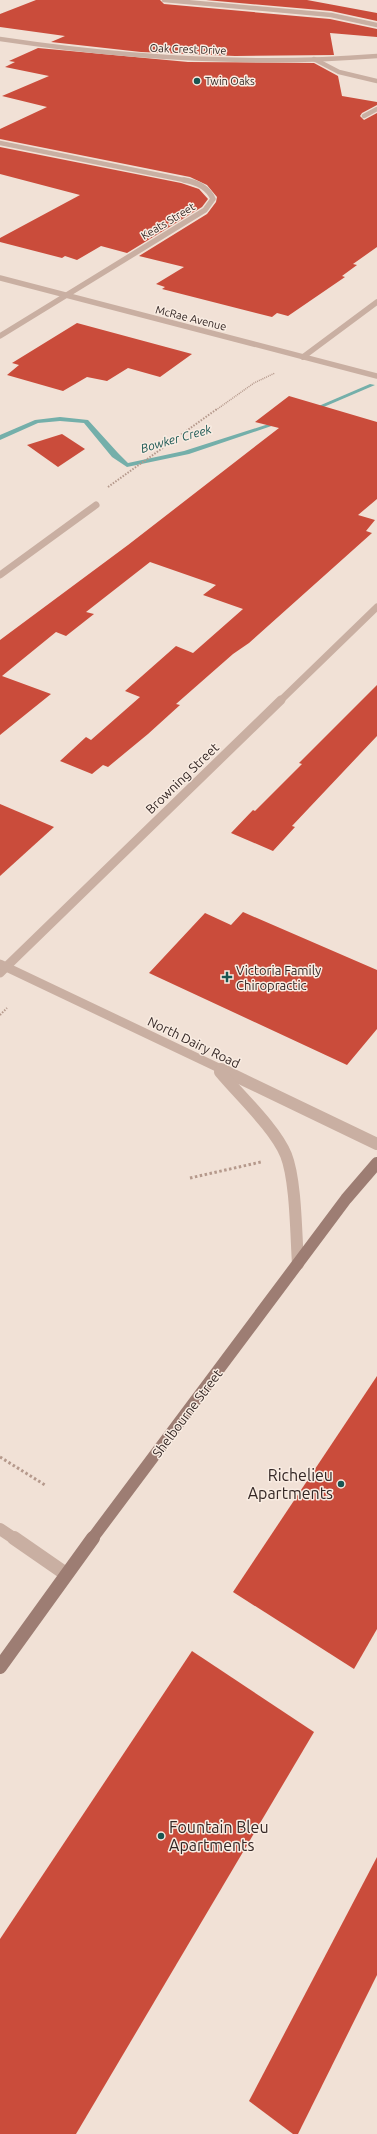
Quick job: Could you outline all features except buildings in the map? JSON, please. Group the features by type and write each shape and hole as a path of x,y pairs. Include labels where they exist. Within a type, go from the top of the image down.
{"main road":[{"name":"Shelbourne Street","path":"0,1667 66,1574 346,1200 377,1163"}],"street":[{"path":"164,0 331,16 377,25"},
{"name":"Oak Crest Drive","path":"0,39 56,48 140,56 244,60 377,56"},
{"path":"314,59 338,72 377,80"},
{"path":"364,116 377,109"},
{"name":"Keats Street","path":"0,144 171,177 198,184 212,195 212,203 206,210 0,336"},
{"name":"McRae Avenue","path":"0,278 64,296 377,376"},
{"path":"303,357 377,302"},
{"path":"0,575 96,505"},
{"name":"Browning Street","path":"2,968 377,607"},
{"name":"North Dairy Road","path":"2,968 377,1144"},
{"path":"217,1068 273,1134 286,1155 291,1178 298,1264"},
{"path":"0,1529 66,1574"}],"path":[{"path":"116,480 149,459 254,383 264,377 280,371"},
{"path":"0,1015 7,1008"},
{"path":"190,1178 264,1161"},
{"path":"0,1457 45,1485"}],"waterway":[{"name":"Bowker Creek","path":"310,411 372,385"},
{"name":"Bowker Creek","path":"0,438 37,421 60,419 86,421 115,455 127,465 167,458 225,441 283,421"}],"place":[{"name":"Twin Oaks","path":"197,81"},
{"name":"Victoria Family Chiropractic","path":"227,977"},
{"name":"Richelieu Apartments","path":"341,1484"},
{"name":"Fountain Bleu Apartments","path":"161,1836"}]}
